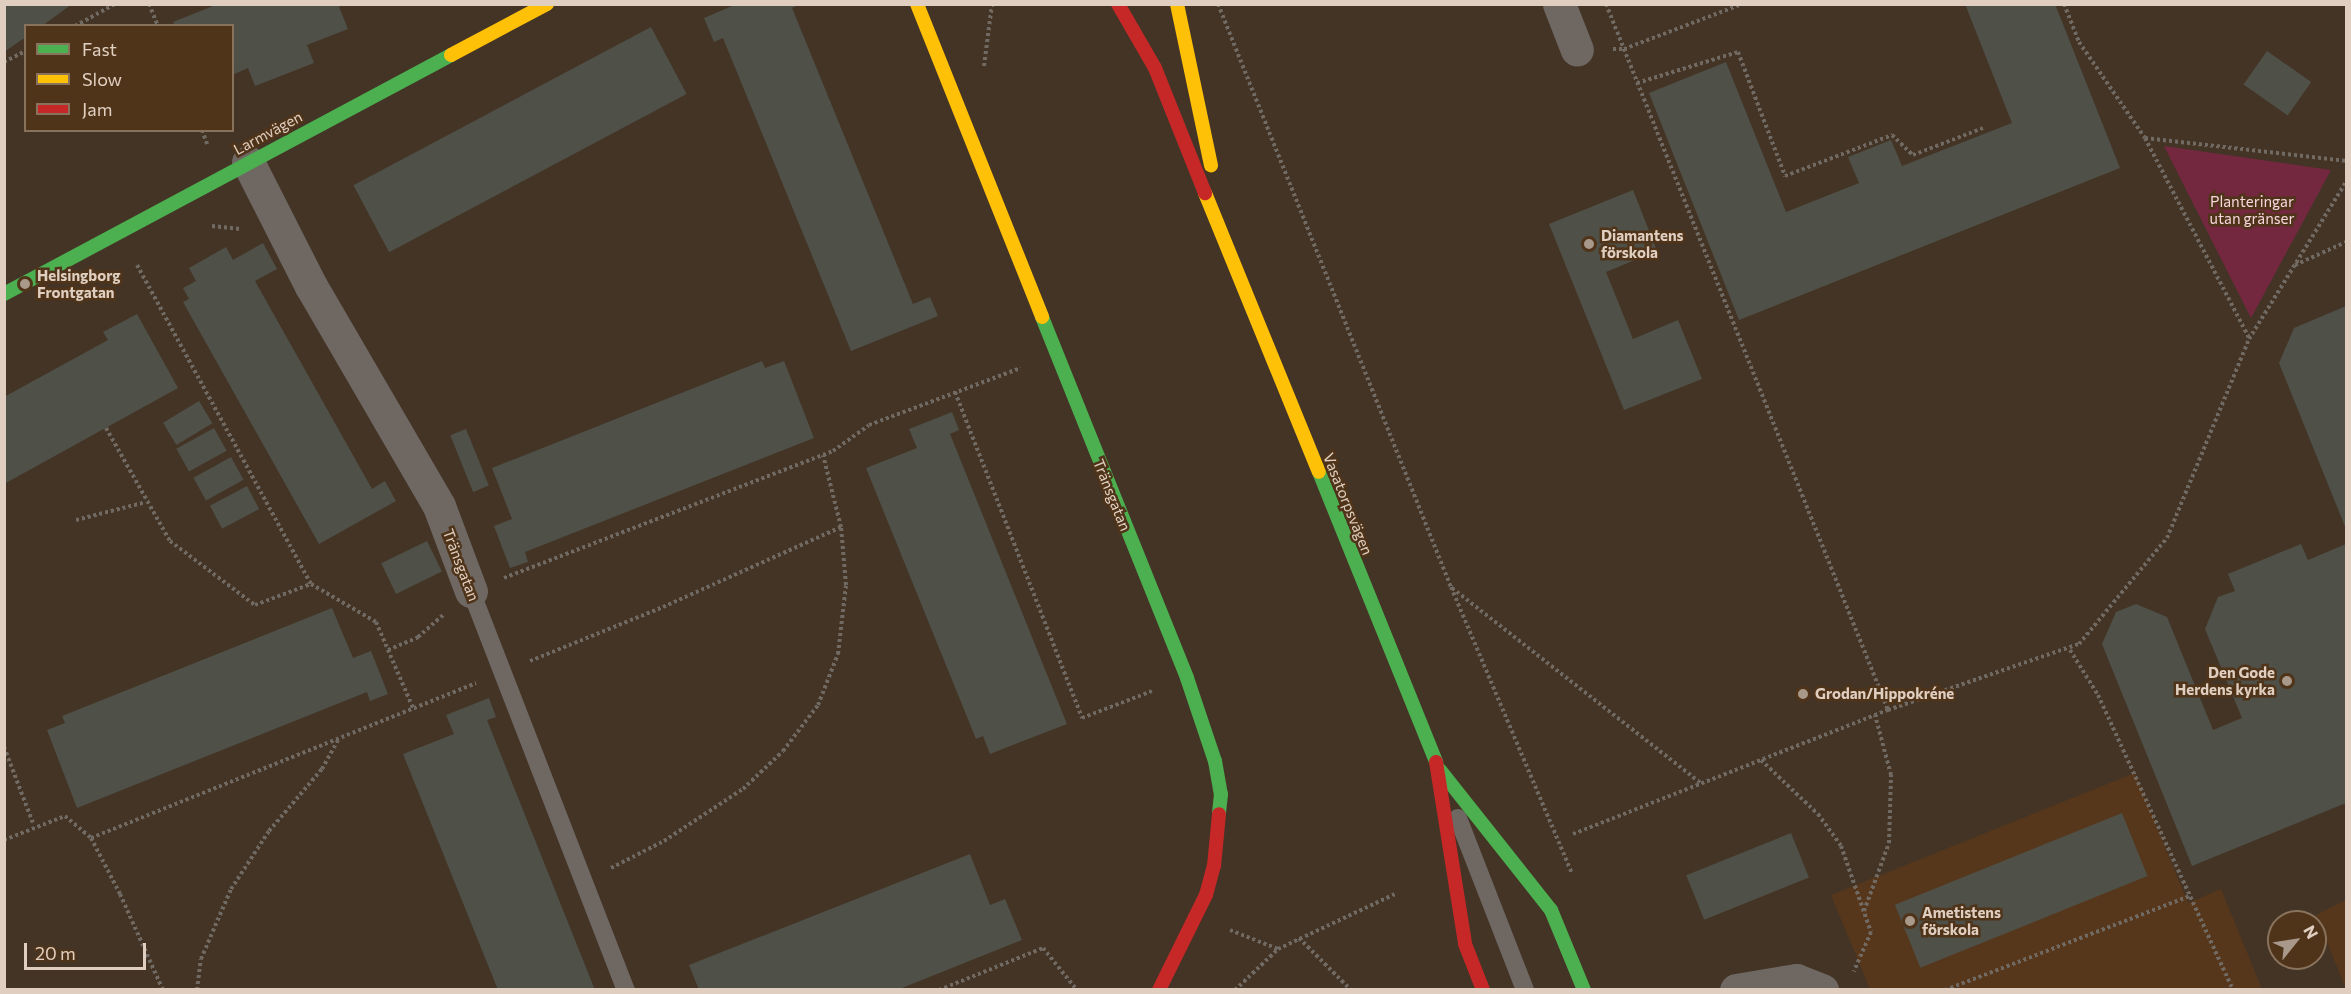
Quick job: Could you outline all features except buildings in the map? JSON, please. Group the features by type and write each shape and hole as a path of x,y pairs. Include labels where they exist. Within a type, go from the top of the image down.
{"street":[{"name":"Larmvägen","path":"4,294 547,4"},
{"name":"Tränsgatan","path":"917,4 1187,678 1215,761 1221,794 1220,831 1206,895 1159,990"},
{"name":"Vasatorpsvägen","path":"1118,4 1155,68 1439,769 1465,944 1484,990"},
{"name":"Vasatorpsvägen","path":"1177,4 1229,251"},
{"path":"1559,4 1577,50"},
{"name":"Tränsgatan","path":"248,162 310,286 439,506 471,591"},
{"name":"Vasatorpsvägen","path":"1439,769 1551,910 1584,990"},
{"path":"1736,990 1796,980 1836,985"}],"lane":[{"path":"1130,4 1155,68"},
{"name":"Tränsgatan","path":"471,591 626,990"},
{"path":"1439,769 1525,990"}],"path":[{"path":"79,24 115,4"},
{"path":"149,4 157,24"},
{"path":"1218,4 1451,587 1576,881"},
{"path":"1606,4 1888,710"},
{"path":"1577,50 1624,49 1742,4"},
{"path":"2064,4 2079,42 2145,138 2249,339"},
{"path":"4,63 24,52"},
{"path":"1637,83 1738,52 1785,176 1892,135 1913,155 1983,128"},
{"path":"2145,138 2346,161"},
{"path":"1572,834 1888,710 2070,650 2079,644 2167,538 2249,339 2346,182"},
{"path":"203,231 212,226 243,230"},
{"path":"2295,264 2346,242"},
{"path":"125,269 146,260"},
{"path":"136,265 311,584 376,622 413,708"},
{"path":"388,650 418,637 471,591 823,455 868,425 1056,355"},
{"path":"955,392 1082,718 1187,678"},
{"path":"106,428 170,541 255,605 311,584"},
{"path":"583,883 664,841 743,789 783,751 818,705 838,654 846,585 841,526 823,455"},
{"path":"76,520 146,502"},
{"path":"91,838 663,607 841,526"},
{"path":"1451,587 1702,783"},
{"path":"2070,650 2098,695 2233,990"},
{"path":"1864,912 1889,843 1891,775 1875,715"},
{"path":"197,990 201,959 231,889 268,831 322,769 339,737"},
{"path":"4,747 33,824"},
{"path":"1761,760 1818,814 1841,846 1871,932 1836,985"},
{"path":"4,840 65,816 91,838 120,894 163,990"},
{"path":"1235,990 1278,949 1395,894"},
{"path":"1945,990 2190,896"},
{"path":"1221,926 1278,949"},
{"path":"1299,938 1351,990"},
{"path":"939,990 1043,948 1077,990"}],"shaded area":[{"path":"2135,773 2188,903 2221,889 2262,989 1870,989 1831,895"},
{"path":"2346,900 2346,989 2327,942 2326,910"}],"green space":[{"name":"Planteringar utan gränser","path":"2164,146 2331,170 2251,318"}],"traffic: fast":[{"path":"4,294 451,55"},
{"path":"1042,317 1187,678 1215,761 1221,794 1219,814"},
{"path":"1319,472 1436,762"},
{"path":"1440,770 1551,910 1584,990"}],"traffic: slow":[{"path":"451,55 547,4"},
{"path":"917,4 1042,317"},
{"path":"1177,4 1211,165"},
{"path":"1205,193 1319,472"}],"traffic: jam":[{"path":"1118,4 1155,68 1205,193"},
{"path":"1436,762 1465,944 1483,990"},
{"path":"1159,990 1206,895 1214,866 1219,814"}],"place":[{"name":"Diamantens förskola","path":"1589,244"},
{"name":"Helsingborg Frontgatan","path":"25,284"},
{"name":"Den Gode Herdens kyrka","path":"2287,681"},
{"name":"Grodan/Hippokréne","path":"1803,694"},
{"name":"Ametistens förskola","path":"1910,921"}]}
